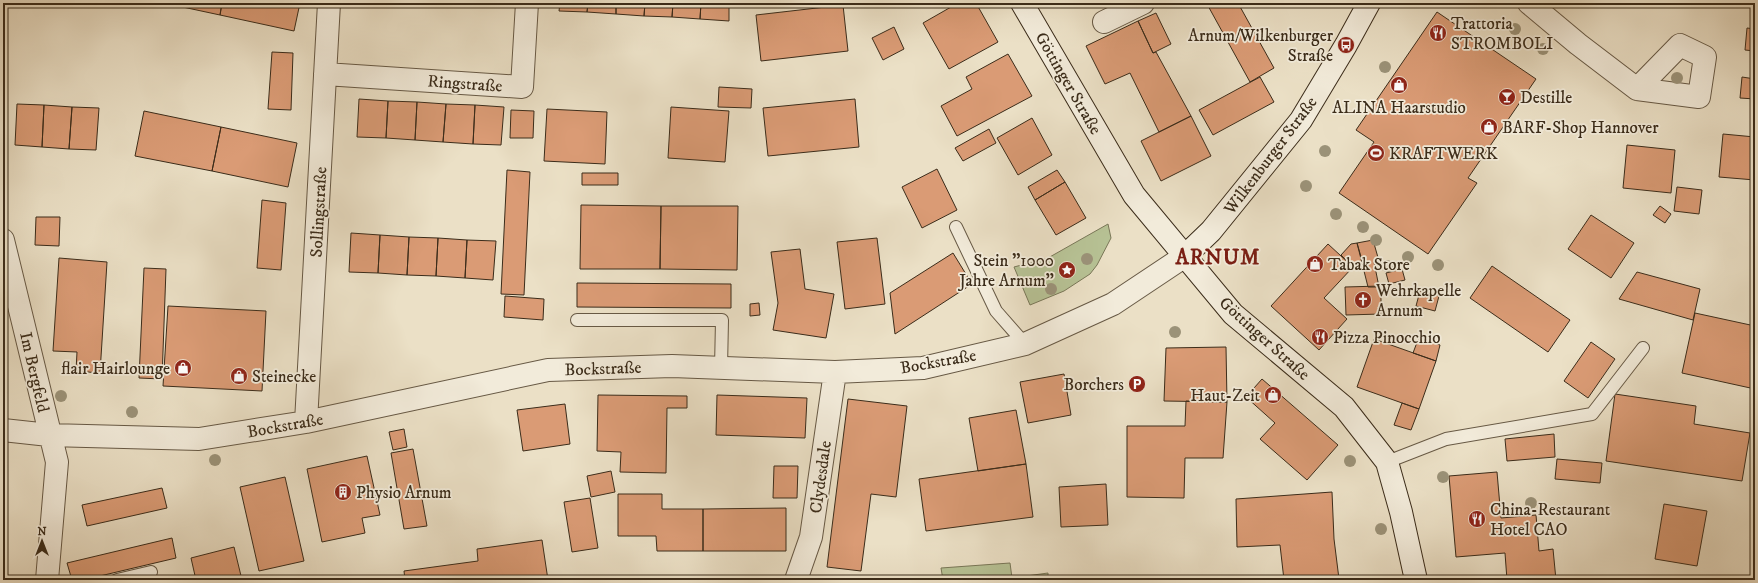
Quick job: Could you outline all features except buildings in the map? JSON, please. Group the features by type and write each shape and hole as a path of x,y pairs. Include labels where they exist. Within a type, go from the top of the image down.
{"street":[{"name":"Sollingstraße","path":"306,422 329,3"},
{"name":"Ringstraße","path":"325,74 522,87 527,3"},
{"name":"Göttinger Straße","path":"1022,3 1134,195 1233,314 1344,407 1387,462 1420,577"},
{"path":"1104,22 1143,3"},
{"name":"Wilkenburger Straße","path":"1184,256 1211,230 1301,120 1346,45 1369,3"},
{"path":"1528,3 1578,44 1637,89"},
{"name":"Im Bergfeld","path":"3,240 49,435 57,462 47,580"},
{"name":"Bockstraße","path":"3,430 49,435 200,439 306,422 548,370 672,366 835,372 923,368 1025,344 1113,304 1184,256"},
{"name":"Clydesdale","path":"796,580 811,537 835,372"}],"lane":[{"path":"956,227 996,311 1025,344"},
{"path":"577,320 722,320 721,368"},
{"path":"1387,462 1446,439 1592,414 1644,348"},
{"path":"117,580 150,572"}],"green space":[{"path":"1108,224 1111,238 1097,265 1090,274 1064,291 1030,305 1014,267 1048,258"},
{"path":"1010,563 1012,578 1048,573 1048,580 943,580 941,568"}],"place":[{"name":"Trattoria STROMBOLI","path":"1438,33"},
{"name":"Arnum/Wilkenburger Straße","path":"1346,45"},
{"name":"ALINA Haarstudio","path":"1399,85"},
{"name":"Destille","path":"1507,97"},
{"name":"BARF-Shop Hannover","path":"1489,127"},
{"name":"KRAFTWERK","path":"1376,153"},
{"name":"Tabak Store","path":"1315,264"},
{"name":"Stein \"1000 Jahre Arnum\"","path":"1067,270"},
{"name":"Wehrkapelle Arnum","path":"1363,300"},
{"name":"Pizza Pinocchio","path":"1320,337"},
{"name":"flair Hairlounge","path":"183,368"},
{"name":"Steinecke","path":"239,376"},
{"name":"Borchers","path":"1137,384"},
{"name":"Haut-Zeit","path":"1273,395"},
{"name":"Physio Arnum","path":"343,492"},
{"name":"China-Restaurant Hotel CAO","path":"1477,519"}],"district":[{"name":"ARNUM","path":"1218,257"}]}
